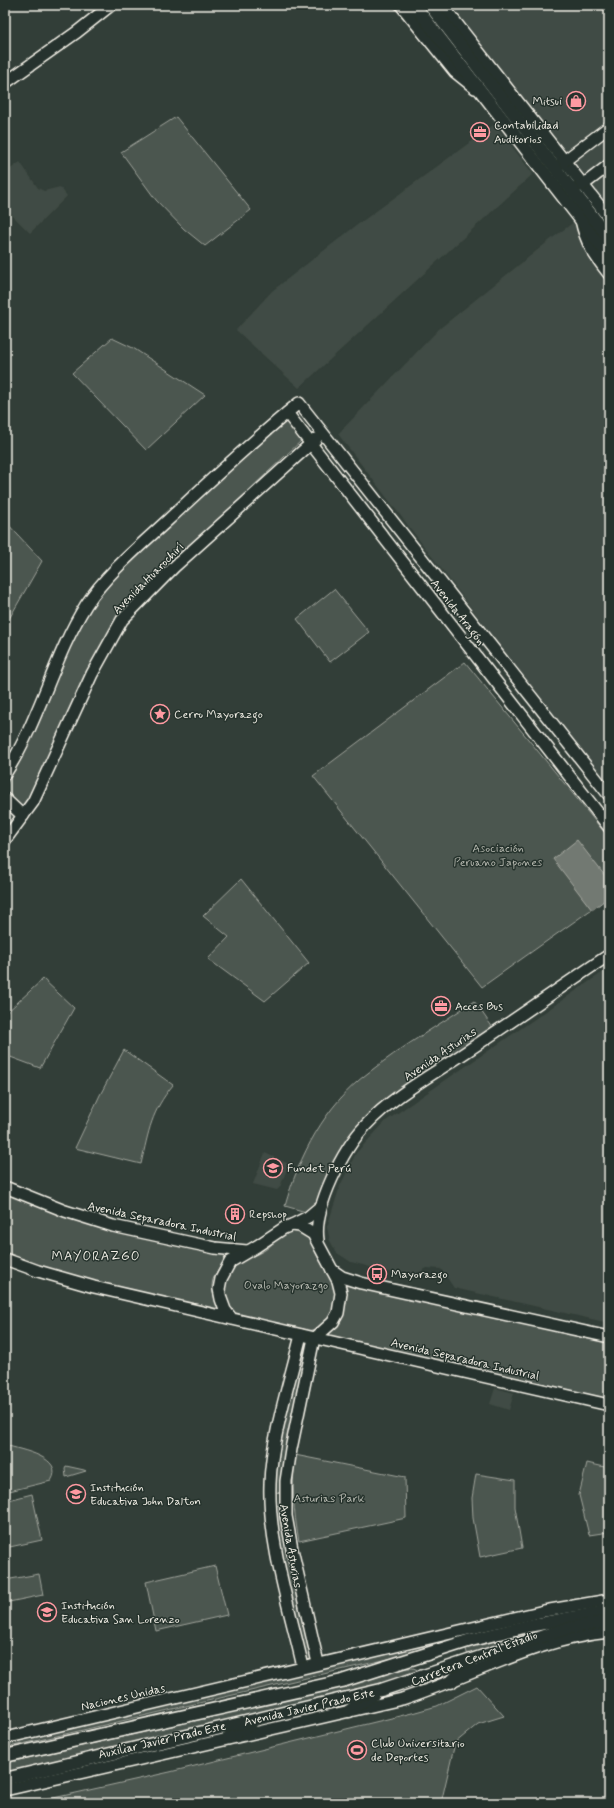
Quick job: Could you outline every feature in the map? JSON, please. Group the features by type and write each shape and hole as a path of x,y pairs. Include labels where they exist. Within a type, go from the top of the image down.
{"main road":[{"path":"414,5 490,101 555,168"},
{"path":"430,5 609,238"},
{"path":"572,190 581,220 609,256"},
{"name":"Avenida Javier Prado Este","path":"5,1756 342,1681 472,1640 528,1626 609,1611"},
{"name":"Avenida Javier Prado Este","path":"5,1779 381,1690 565,1629 609,1622"},
{"path":"428,1675 442,1662 444,1649"},
{"path":"451,1682 474,1659"},
{"path":"349,1711 381,1690"},
{"path":"228,1738 261,1719"}],"street":[{"path":"5,83 111,5"},
{"path":"401,5 456,72 490,101"},
{"path":"442,5 555,168 609,127"},
{"path":"609,165 572,190 609,218"},
{"path":"581,220 585,238 609,274"},
{"name":"Avenida Aragón","path":"609,795 299,403 287,413 609,827"},
{"path":"5,774 16,758 66,645 87,603 130,554 257,438 287,413"},
{"name":"Avenida Huarochirí","path":"5,840 33,802 92,674 122,620 174,567 322,433"},
{"path":"5,799 23,816"},
{"name":"Avenida Asturias","path":"318,1242 317,1224 321,1206 344,1155 365,1126 390,1102 499,1031 609,955"},
{"name":"Avenida Separadora Industrial","path":"5,1187 65,1211 113,1226 215,1248 248,1251"},
{"name":"Avenida Asturias","path":"292,1225 308,1217 321,1206"},
{"path":"5,1259 38,1271 94,1287 232,1319 301,1335 315,1338 333,1322 338,1313 341,1293 338,1281 318,1242 307,1228 292,1225 284,1228 230,1262 220,1279 219,1289 225,1310 232,1319"},
{"path":"332,1270 342,1277 361,1283 609,1337"},
{"name":"Avenida Asturias","path":"301,1335 276,1441 271,1468 270,1498 274,1535 303,1667"},
{"name":"Avenida Asturias","path":"315,1338 290,1456 286,1481 286,1516 318,1663"},
{"name":"Avenida Separadora Industrial","path":"315,1338 609,1405"},
{"name":"Naciones Unidas","path":"5,1738 318,1663 544,1611 609,1600"},
{"name":"Carretera Central Estadio","path":"349,1711 402,1699 451,1682 518,1654 555,1642 585,1634 609,1632"},
{"name":"Auxiliar Javier Prado Este","path":"5,1790 349,1711"}],"shaded area":[{"path":"448,5 609,5 609,788 338,434 439,329 550,240 599,203"},
{"path":"495,124 533,174 299,388 236,330 272,291 353,228"},
{"path":"20,162 38,188 44,191 60,187 67,196 30,233 8,211 9,207 5,202 5,173"},
{"path":"577,840 609,881 609,897 592,910 553,859"},
{"path":"609,968 609,1323 454,1288 441,1269 427,1268 409,1277 351,1262 337,1253 330,1241 327,1227 340,1186 356,1153 386,1121"},
{"name":"Fundet Perú","path":"265,1153 289,1164 280,1187 277,1190 253,1184"},
{"path":"495,1388 514,1393 509,1410 490,1404"}],"green space":[{"path":"176,117 251,210 205,246 184,229 156,200 121,152"},
{"path":"112,338 133,348 205,395 146,450 72,373"},
{"path":"289,419 302,440 122,610 84,680 35,788 5,833 5,787 21,758 83,617 91,603 129,563 257,441"},
{"path":"5,521 42,561 5,626"},
{"path":"334,589 369,632 330,662 297,619"},
{"name":"Asociación Peruano Japones","path":"465,662 609,838 609,897 482,987 313,776"},
{"path":"241,879 309,963 265,1001 208,959 229,937 203,916"},
{"path":"43,979 74,1008 40,1068 5,1055 5,1014"},
{"path":"474,1001 493,1028 380,1105 334,1167 316,1205 306,1212 285,1206 306,1150 327,1116 339,1100 353,1086 381,1063"},
{"path":"124,1050 173,1085 155,1113 141,1164 75,1148 100,1095"},
{"path":"5,1192 225,1252 223,1261 212,1284 213,1294 222,1312 85,1281 5,1254"},
{"name":"Ovalo Mayorazgo","path":"298,1230 306,1234 312,1242 318,1258 334,1286 336,1298 335,1305 329,1318 319,1327 305,1331 236,1315 231,1310 228,1303 225,1289 228,1275 232,1269 240,1262 265,1250 285,1232"},
{"path":"342,1281 609,1338 609,1399 327,1335 340,1316 345,1303 346,1296"},
{"path":"301,1351 308,1353 282,1493 275,1492 276,1462"},
{"path":"5,1445 31,1452 47,1460 52,1466 54,1473 51,1481 5,1492"},
{"name":"Asturias Park","path":"295,1455 405,1477 406,1518 299,1541 295,1519 294,1498"},
{"path":"587,1463 609,1468 609,1532 589,1535 579,1495"},
{"path":"66,1466 84,1470 86,1471 66,1477"},
{"path":"476,1474 515,1480 515,1507 522,1548 480,1557 473,1518 472,1498"},
{"path":"32,1494 42,1540 5,1548 5,1501"},
{"path":"281,1505 314,1657 311,1661 306,1661 304,1656 277,1533 276,1506"},
{"path":"215,1566 227,1615 156,1631 146,1582"},
{"path":"39,1574 43,1595 9,1602 5,1580"},
{"path":"586,1619 468,1656 465,1646"},
{"path":"509,1625 487,1636 5,1748 5,1742"},
{"path":"401,1668 413,1668 418,1670 415,1675 406,1679 5,1775 5,1763 203,1719"},
{"name":"Club Universitario de Deportes","path":"477,1686 504,1716 478,1724 455,1743 441,1803 31,1803 170,1772 412,1713 437,1706"}],"place":[{"name":"Mitsui","path":"576,101"},
{"name":"Contabilidad Auditorios","path":"480,132"},
{"name":"Cerro Mayorazgo","path":"160,714"},
{"name":"Acces Bus","path":"441,1006"},
{"name":"Fundet Perú","path":"273,1168"},
{"name":"Repshop","path":"235,1214"},
{"name":"Mayorazgo","path":"377,1274"},
{"name":"Institución Educativa John Dalton","path":"76,1494"},
{"name":"Institución Educativa San Lorenzo","path":"47,1612"},
{"name":"Club Universitario de Deportes","path":"357,1750"}],"district":[{"name":"MAYORAZGO","path":"96,1255"}]}
